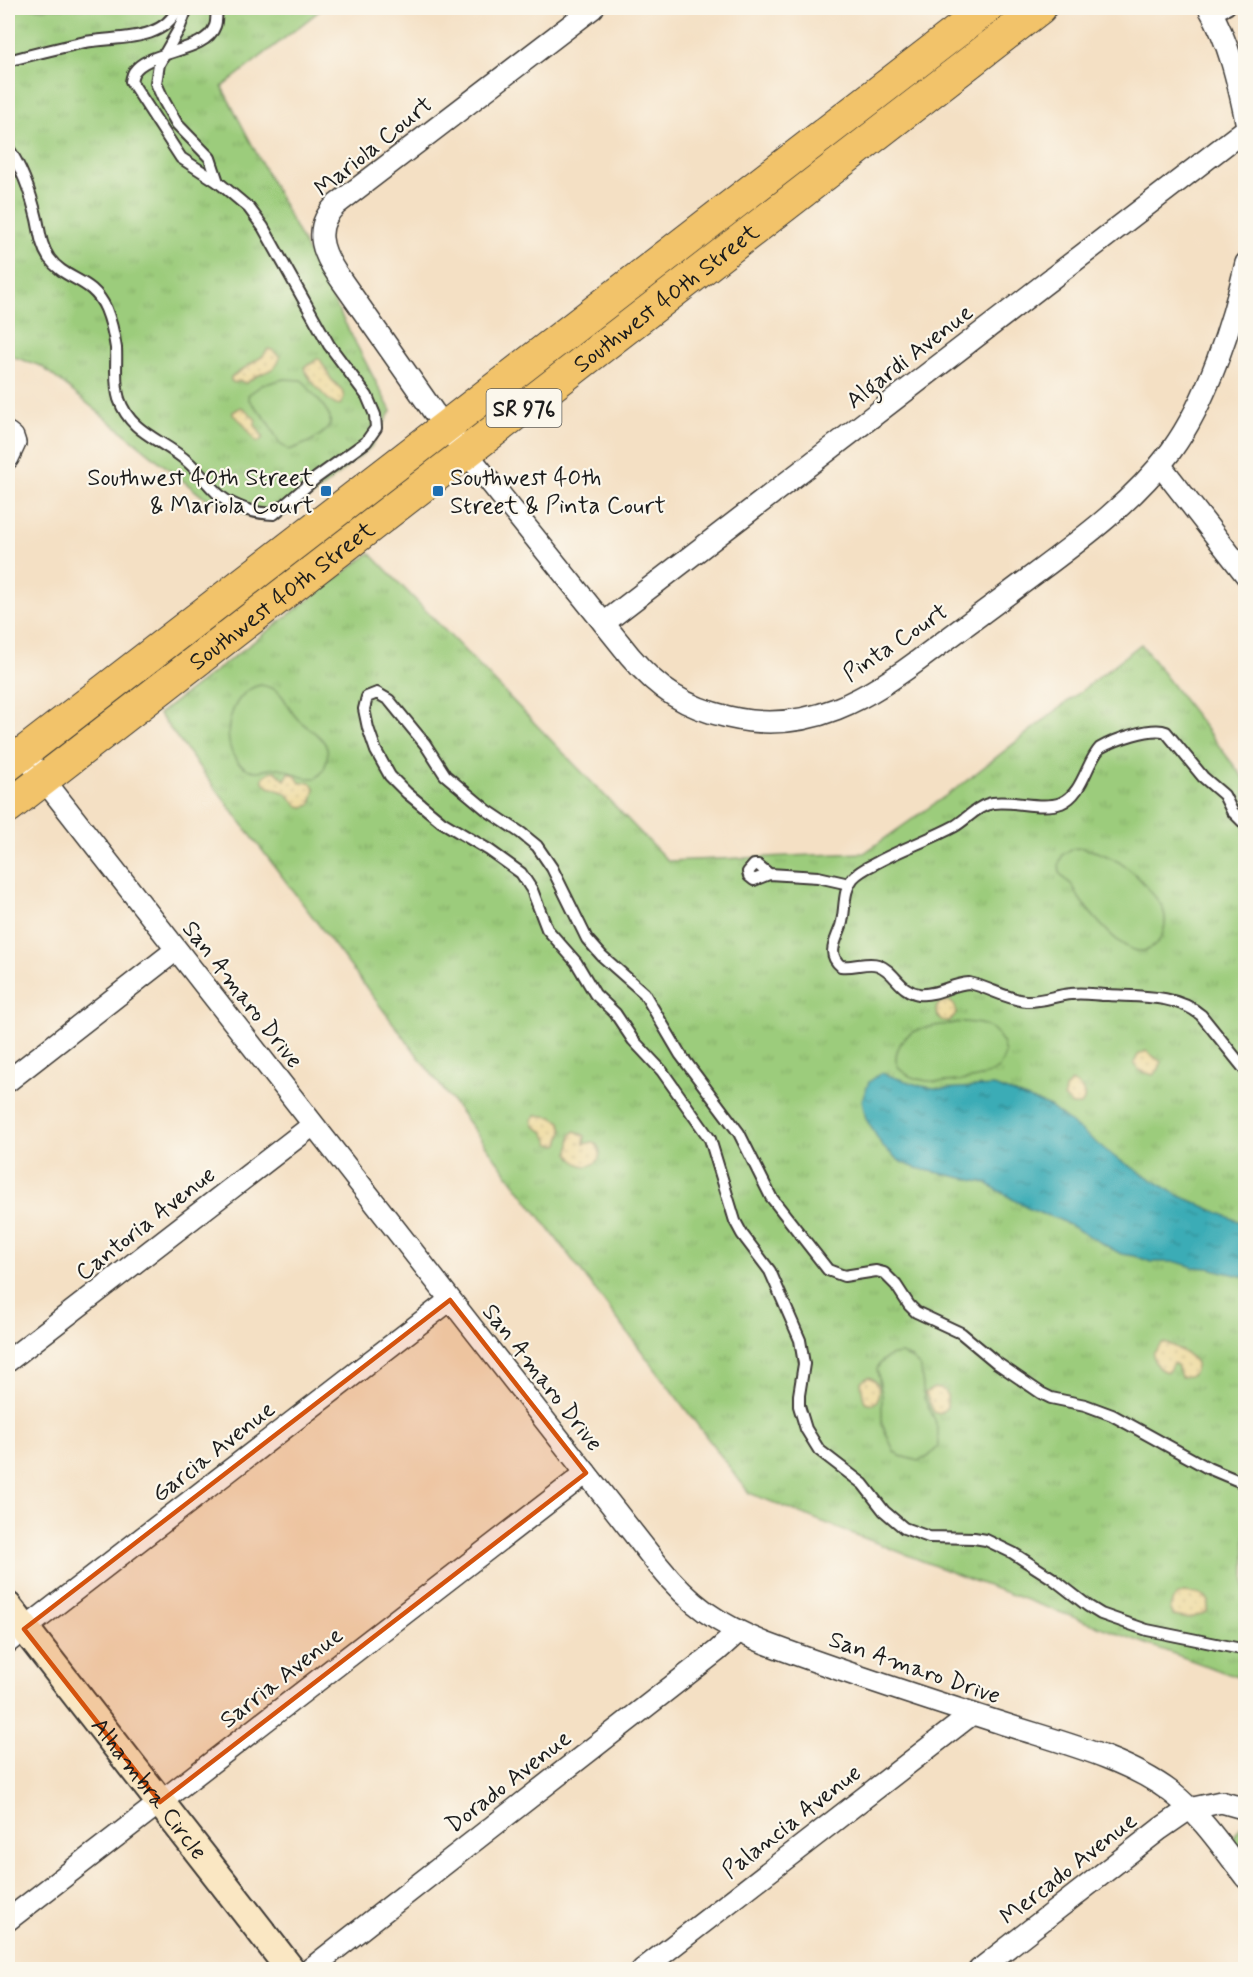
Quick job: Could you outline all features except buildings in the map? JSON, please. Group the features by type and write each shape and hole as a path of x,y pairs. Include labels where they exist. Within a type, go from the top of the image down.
{"main road":[{"name":"Southwest 40th Street","path":"15,759 987,8"},
{"name":"Southwest 40th Street","path":"8,807 1040,8"}],"street":[{"name":"Mariola Court","path":"446,427 361,310 330,263 323,243 324,220 337,204 593,8"},
{"path":"1217,10 1240,71 1245,121"},
{"name":"Algardi Avenue","path":"604,623 1245,129"},
{"name":"Pinta Court","path":"446,427 649,679 664,691 717,714 753,722 788,721 821,715 853,703 906,670 1113,512 1161,465 1182,436 1207,384 1233,309 1245,263"},
{"path":"8,458 14,447 10,435"},
{"path":"1161,465 1245,575"},
{"name":"San Amaro Drive","path":"15,759 43,779 679,1590 707,1614 738,1632 792,1653 1133,1769 1170,1792 1189,1809 1209,1830 1245,1878"},
{"path":"8,1081 176,950"},
{"name":"Cantoria Avenue","path":"8,1361 313,1125"},
{"name":"Garcia Avenue","path":"13,1626 450,1300"},
{"name":"Sarria Avenue","path":"8,1920 586,1473"},
{"name":"Alhambra Circle","path":"13,1626 160,1802 291,1970"},
{"name":"Dorado Avenue","path":"309,1970 717,1651 738,1632"},
{"name":"Palancia Avenue","path":"642,1970 972,1714"},
{"path":"1189,1809 1221,1802 1245,1809"},
{"name":"Mercado Avenue","path":"979,1970 1189,1809"}],"lane":[{"path":"8,61 89,41 136,37 162,27 178,8"},
{"path":"187,8 179,29 159,64 156,83 177,124 210,158 218,182"},
{"path":"8,148 21,169 32,201 42,245 50,259 63,273 83,281 96,292 105,308 116,349 118,396 125,414 139,429 174,450 225,500 251,512 274,514 316,478 366,442 376,428 375,415 367,396 328,345 263,226 249,208 218,182 181,158 131,81 134,71 147,62 186,48 206,37 215,28 217,8"},
{"path":"1245,1484 1208,1468 1112,1415 1041,1393 997,1363 961,1333 916,1312 891,1278 884,1273 876,1271 844,1276 828,1270 771,1197 739,1133 680,1054 644,993 602,956 587,939 552,868 537,846 522,833 488,811 445,775 425,744 389,700 377,693 367,697 364,709 368,729 376,751 390,776 442,822 489,850 521,873 532,890 547,929 576,962 595,994 615,1013 633,1040 662,1071 710,1139 735,1221 770,1271 795,1326 804,1364 799,1406 806,1429 819,1450 863,1484 884,1511 904,1528 929,1537 986,1540 1013,1553 1052,1578 1101,1614 1147,1630 1245,1650"},
{"path":"1245,825 1232,811 1224,795 1203,777 1172,737 1161,730 1153,730 1100,748 1095,753 1081,782 1062,802 1044,805 1004,802 985,804 952,828 906,847 862,870 849,884 841,924 832,951 833,957 841,966 880,965 905,989 920,994 938,992 969,983 1024,1001 1082,993 1173,1001 1193,1008 1201,1015 1245,1071"},
{"path":"769,874 818,877 849,884"}],"highlighted area":[{"path":"450,1300 586,1473 160,1802 24,1629"}],"green space":[{"path":"8,8 323,8 222,87 391,411 371,447 298,508 277,519 257,519 202,496 41,366 8,355"},
{"path":"284,379 301,380 306,384 327,411 330,421 328,427 317,437 289,450 280,444 266,419 249,400 248,395 262,385"},
{"path":"370,553 668,861 864,853 961,785 1141,644 1245,780 1245,1680 966,1578 749,1493 159,714"},
{"path":"261,685 279,693 295,716 317,734 326,745 327,759 322,772 316,778 302,777 279,768 252,771 235,759 228,735 234,709 240,698 250,689"},
{"path":"1081,848 1120,863 1136,875 1159,902 1165,917 1165,926 1163,934 1154,946 1140,951 1131,949 1118,941 1091,913 1072,885 1062,876 1059,865 1063,854 1072,849"},
{"path":"963,1022 980,1024 997,1033 1005,1054 1000,1066 989,1074 974,1079 955,1081 936,1082 918,1079 904,1073 897,1063 898,1049 904,1039 925,1028"},
{"path":"901,1354 911,1358 921,1368 924,1398 938,1432 938,1447 928,1457 918,1461 900,1456 894,1451 882,1424 882,1395 877,1369 886,1358"},
{"path":"1245,1824 1245,1863 1236,1850 1233,1838"}],"sand":[{"path":"268,349 280,357 275,367 246,383 231,381 231,377 263,356"},
{"path":"320,359 331,379 342,390 344,398 341,404 336,405 327,399 306,371 304,367"},
{"path":"241,407 256,420 255,425 263,437 259,442 256,442 242,422 233,415 233,412"},
{"path":"275,771 285,780 289,773 295,775 300,783 310,782 315,789 311,804 304,807 298,806 286,793 269,787 263,782 263,777"},
{"path":"946,1001 953,1004 956,1011 953,1018 946,1021 939,1018 936,1011 939,1004"},
{"path":"1146,1051 1161,1062 1159,1069 1153,1075 1140,1071 1134,1063 1138,1055"},
{"path":"1071,1082 1083,1092 1084,1098 1081,1105 1072,1105 1064,1097 1065,1089"},
{"path":"536,1115 552,1117 561,1122 563,1131 559,1144 550,1144 544,1132 534,1126 532,1120"},
{"path":"575,1131 585,1136 584,1144 593,1142 598,1147 600,1153 598,1159 589,1166 575,1161 569,1153 571,1135"},
{"path":"1162,1343 1175,1347 1194,1360 1196,1369 1194,1373 1181,1377 1177,1365 1173,1363 1168,1372 1159,1368 1155,1363 1153,1353"},
{"path":"868,1377 872,1378 878,1386 877,1401 873,1404 865,1402 863,1396 861,1382"},
{"path":"934,1388 943,1390 947,1395 947,1407 940,1414 934,1412 925,1393"},
{"path":"1184,1593 1198,1594 1206,1598 1209,1601 1207,1612 1188,1619 1173,1616 1170,1610 1172,1601"}],"water":[{"path":"881,1073 921,1086 941,1089 994,1086 1050,1107 1116,1158 1178,1195 1245,1224 1245,1277 1177,1262 1151,1262 1121,1254 1060,1220 1029,1209 986,1183 916,1168 901,1162 883,1147 866,1119 862,1100 869,1082"}],"place":[{"name":"Southwest 40th Street & Mariola Court","path":"326,491"},
{"name":"Southwest 40th Street & Pinta Court","path":"438,491"}]}
